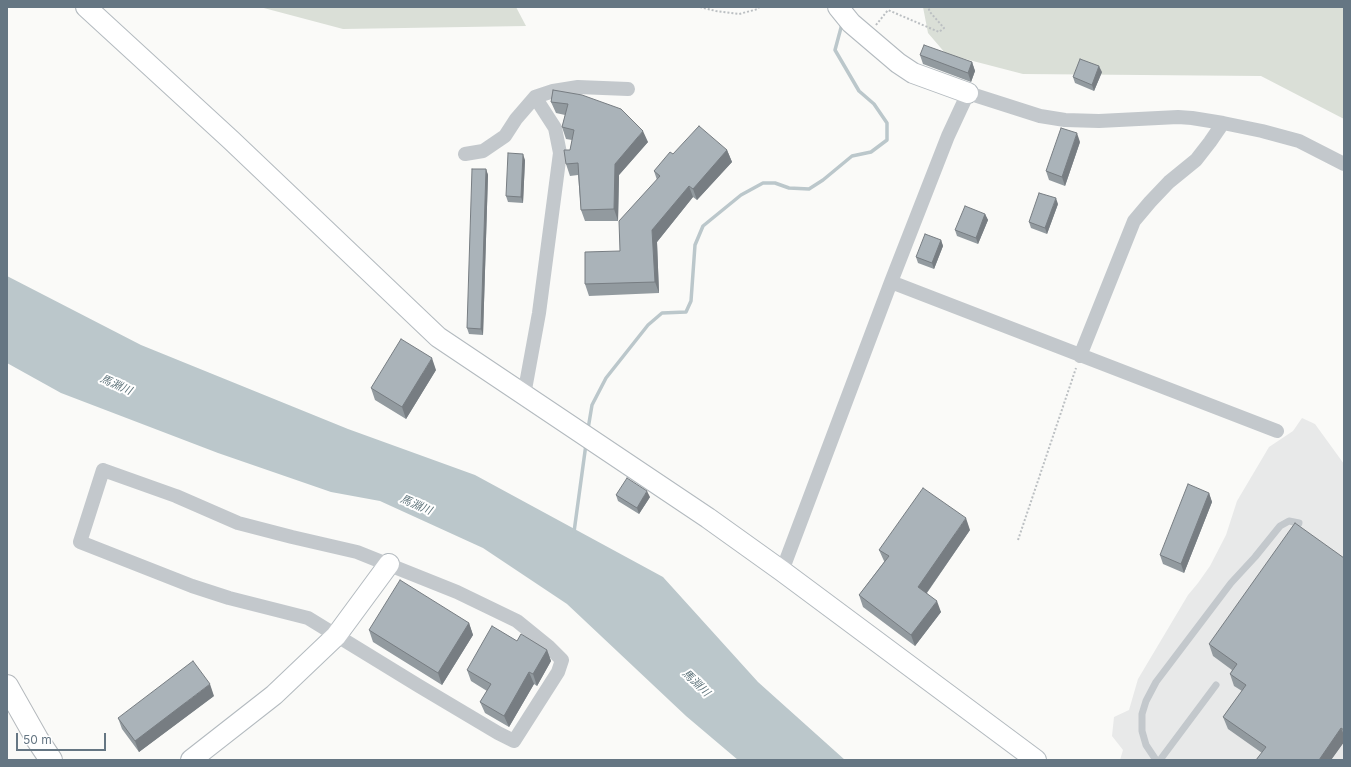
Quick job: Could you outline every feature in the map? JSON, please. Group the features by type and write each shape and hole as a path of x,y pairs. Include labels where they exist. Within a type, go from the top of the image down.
{"highway":[{"path":"7,686 50,760"}],"street":[{"path":"86,7 231,140 438,337 573,426 708,518 782,571 1036,760"},
{"path":"842,12 866,37 913,73 968,93 1040,116 1064,120 1099,121 1178,117 1192,118 1262,131 1299,141 1344,164"},
{"path":"465,154 483,151 505,136 516,119 535,97 553,91 578,87 628,89"},
{"path":"782,571 891,282 948,136 968,93"},
{"path":"524,395 539,313 560,154 555,128 535,97"},
{"path":"1080,356 1134,221 1169,182 1196,160 1223,123"},
{"path":"891,282 1277,431"},
{"path":"103,470 176,496 238,523 357,552 389,564 457,592 517,621 549,647 562,660 558,672 514,741 498,733 308,618 229,598 192,586 80,542 103,470"},
{"path":"191,760 274,695 336,636 389,564"}],"lane":[{"path":"1156,760 1146,745 1142,731 1142,714 1146,701 1156,682 1231,583 1255,557 1275,531 1289,521 1298,524"},
{"path":"1160,760 1216,685"}],"path":[{"path":"700,7 739,14 758,9 759,7"},
{"path":"866,37 888,10 938,32 944,28 930,12 928,7"},
{"path":"1018,540 1080,356"}],"shaded area":[{"path":"260,7 516,7 526,26 343,29"},
{"path":"923,7 1344,7 1344,119 1261,76 1023,74 946,54 928,33"},
{"path":"1302,418 1315,424 1344,464 1344,760 1120,760 1123,750 1112,736 1114,717 1129,710 1138,679 1188,595 1210,566 1226,535 1237,501 1269,447 1293,431"}],"water":[{"name":"馬淵川","path":"7,276 141,345 348,429 475,475 663,577 758,682 845,760 738,760 686,716 567,604 483,548 380,501 331,492 218,453 61,393 7,363"}],"building":[{"path":"924,45 972,62 968,73 920,55"},
{"path":"1080,59 1099,66 1092,85 1073,77"},
{"path":"553,90 582,95 621,109 643,131 615,164 614,209 581,210 578,163 566,164 564,150 570,150 574,130 562,127 568,104 551,102"},
{"path":"699,126 727,150 693,189 689,186 652,230 655,282 585,284 585,252 620,251 619,221 660,176 654,171 670,152 673,154"},
{"path":"1061,128 1077,133 1062,177 1046,171"},
{"path":"508,153 523,154 521,197 506,196"},
{"path":"472,169 486,169 481,329 467,328"},
{"path":"1039,193 1056,198 1045,228 1029,222"},
{"path":"965,206 985,214 976,238 955,230"},
{"path":"925,234 941,240 932,263 916,257"},
{"path":"401,339 432,358 402,407 371,388"},
{"path":"627,478 647,491 637,508 616,495"},
{"path":"1188,484 1209,493 1181,564 1160,555"},
{"path":"923,488 966,518 918,587 937,601 911,635 859,595 889,556 879,550"},
{"path":"1295,523 1344,558 1344,730 1341,728 1319,760 1256,760 1266,747 1223,717 1246,685 1230,674 1237,664 1209,644"},
{"path":"400,580 469,623 438,673 369,630"},
{"path":"492,626 517,641 521,634 547,650 533,674 529,672 504,716 480,702 491,684 467,670"},
{"path":"193,661 210,684 135,741 118,718"}],"waterway":[{"path":"588,429 592,405 606,378 648,325 662,313 686,312 691,301 695,245 703,226 741,195 763,183 775,183 789,188 809,189 823,180 852,156 871,152 887,140 887,123 874,104 859,91 835,50 842,24"},
{"path":"574,532 586,444"}]}
